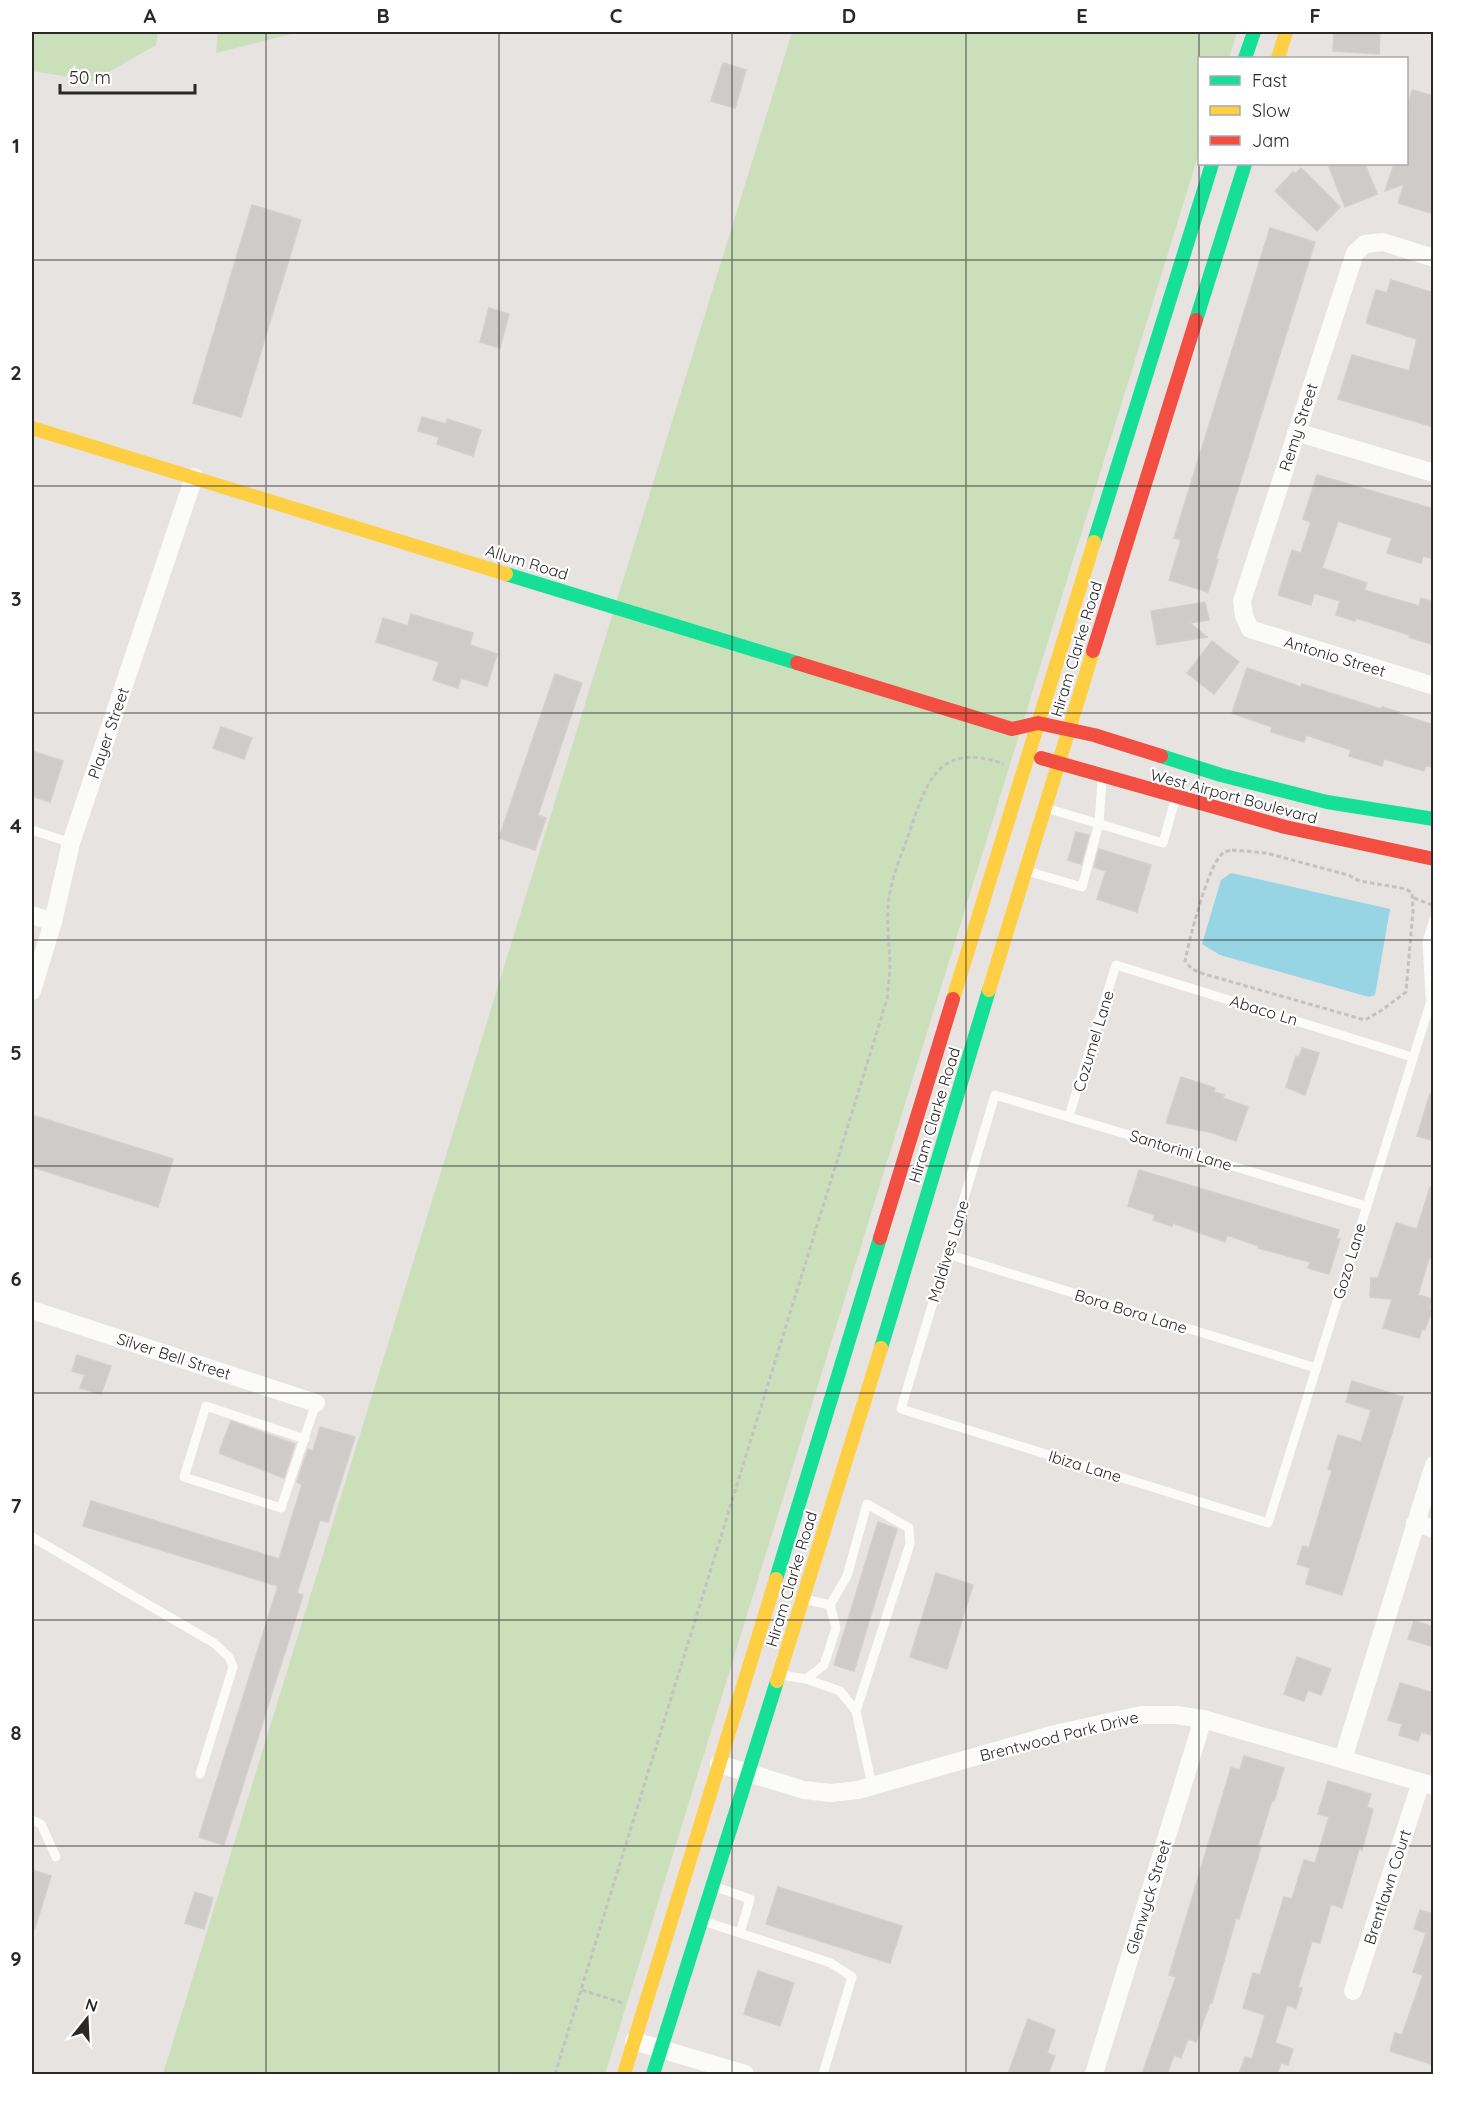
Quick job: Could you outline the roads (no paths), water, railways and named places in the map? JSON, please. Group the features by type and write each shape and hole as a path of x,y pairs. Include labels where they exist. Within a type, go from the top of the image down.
{"main road":[{"path":"1245,57 1254,32"},
{"path":"1278,57 1286,32"},
{"name":"Hiram Clarke Road","path":"653,2074 714,1886 802,1598 823,1478 959,1037 1025,871 1068,729 1159,388 1212,165"},
{"name":"Hiram Clarke Road","path":"624,2074 719,1764 823,1478 892,1256 959,1037 1038,723 1159,388 1245,165"},
{"name":"Allum Road","path":"32,428 1012,729"},
{"path":"1029,754 1012,729 1038,723"},
{"name":"West Airport Boulevard","path":"1038,723 1094,735 1221,775 1327,802 1434,819"},
{"name":"West Airport Boulevard","path":"1029,754 1176,798 1320,837 1434,859"}],"street":[{"name":"Remy Street","path":"1244,616 1242,601 1355,253 1365,244 1383,242 1434,258"},
{"path":"1296,432 1434,473"},
{"name":"Player Street","path":"32,991 53,922 71,843 194,477"},
{"name":"Antonio Street","path":"1244,616 1250,629 1434,686"},
{"path":"32,915 53,922"},
{"name":"Silver Bell Street","path":"32,1310 316,1403"},
{"path":"1342,1759 1434,1464"},
{"path":"1416,1523 1434,1529"},
{"name":"Brentwood Park Drive","path":"719,1764 804,1790 840,1792 872,1786 1055,1734 1141,1715 1176,1715 1203,1719 1427,1784"},
{"name":"Glenwyck Street","path":"1094,2074 1203,1719"},
{"name":"Brentlawn Court","path":"1353,1991 1427,1784"},
{"path":"634,2041 745,2074"}],"lane":[{"path":"1025,871 1082,887 1099,823 1102,776"},
{"path":"1044,807 1163,843 1176,798"},
{"path":"32,830 71,843"},
{"name":"Gozo Lane","path":"1268,1522 1432,995 1428,941 1434,919"},
{"name":"Abaco Ln","path":"1116,965 1412,1057"},
{"name":"Cozumel Lane","path":"1069,1116 1116,965"},
{"name":"Santorini Lane","path":"995,1095 1366,1206"},
{"name":"Maldives Lane","path":"901,1409 995,1095"},
{"name":"Bora Bora Lane","path":"946,1254 1316,1368"},
{"path":"305,1438 206,1406 184,1476 280,1508 305,1438 316,1403"},
{"name":"Ibiza Lane","path":"901,1409 1268,1522"},
{"path":"806,1679 824,1665 836,1628 830,1605 847,1576 867,1504 909,1528 910,1544 856,1711"},
{"path":"32,1537 214,1642 229,1657 232,1667 200,1774"},
{"path":"802,1598 830,1605"},
{"path":"779,1674 806,1679 840,1691 856,1711 872,1786"},
{"path":"32,1820 41,1824 56,1857"},
{"path":"714,1886 750,1899 740,1933"},
{"path":"702,1921 831,1963 852,1977 823,2074"}],"water":[{"path":"1231,873 1390,909 1375,995 1369,997 1220,955 1202,944 1221,880"}]}
